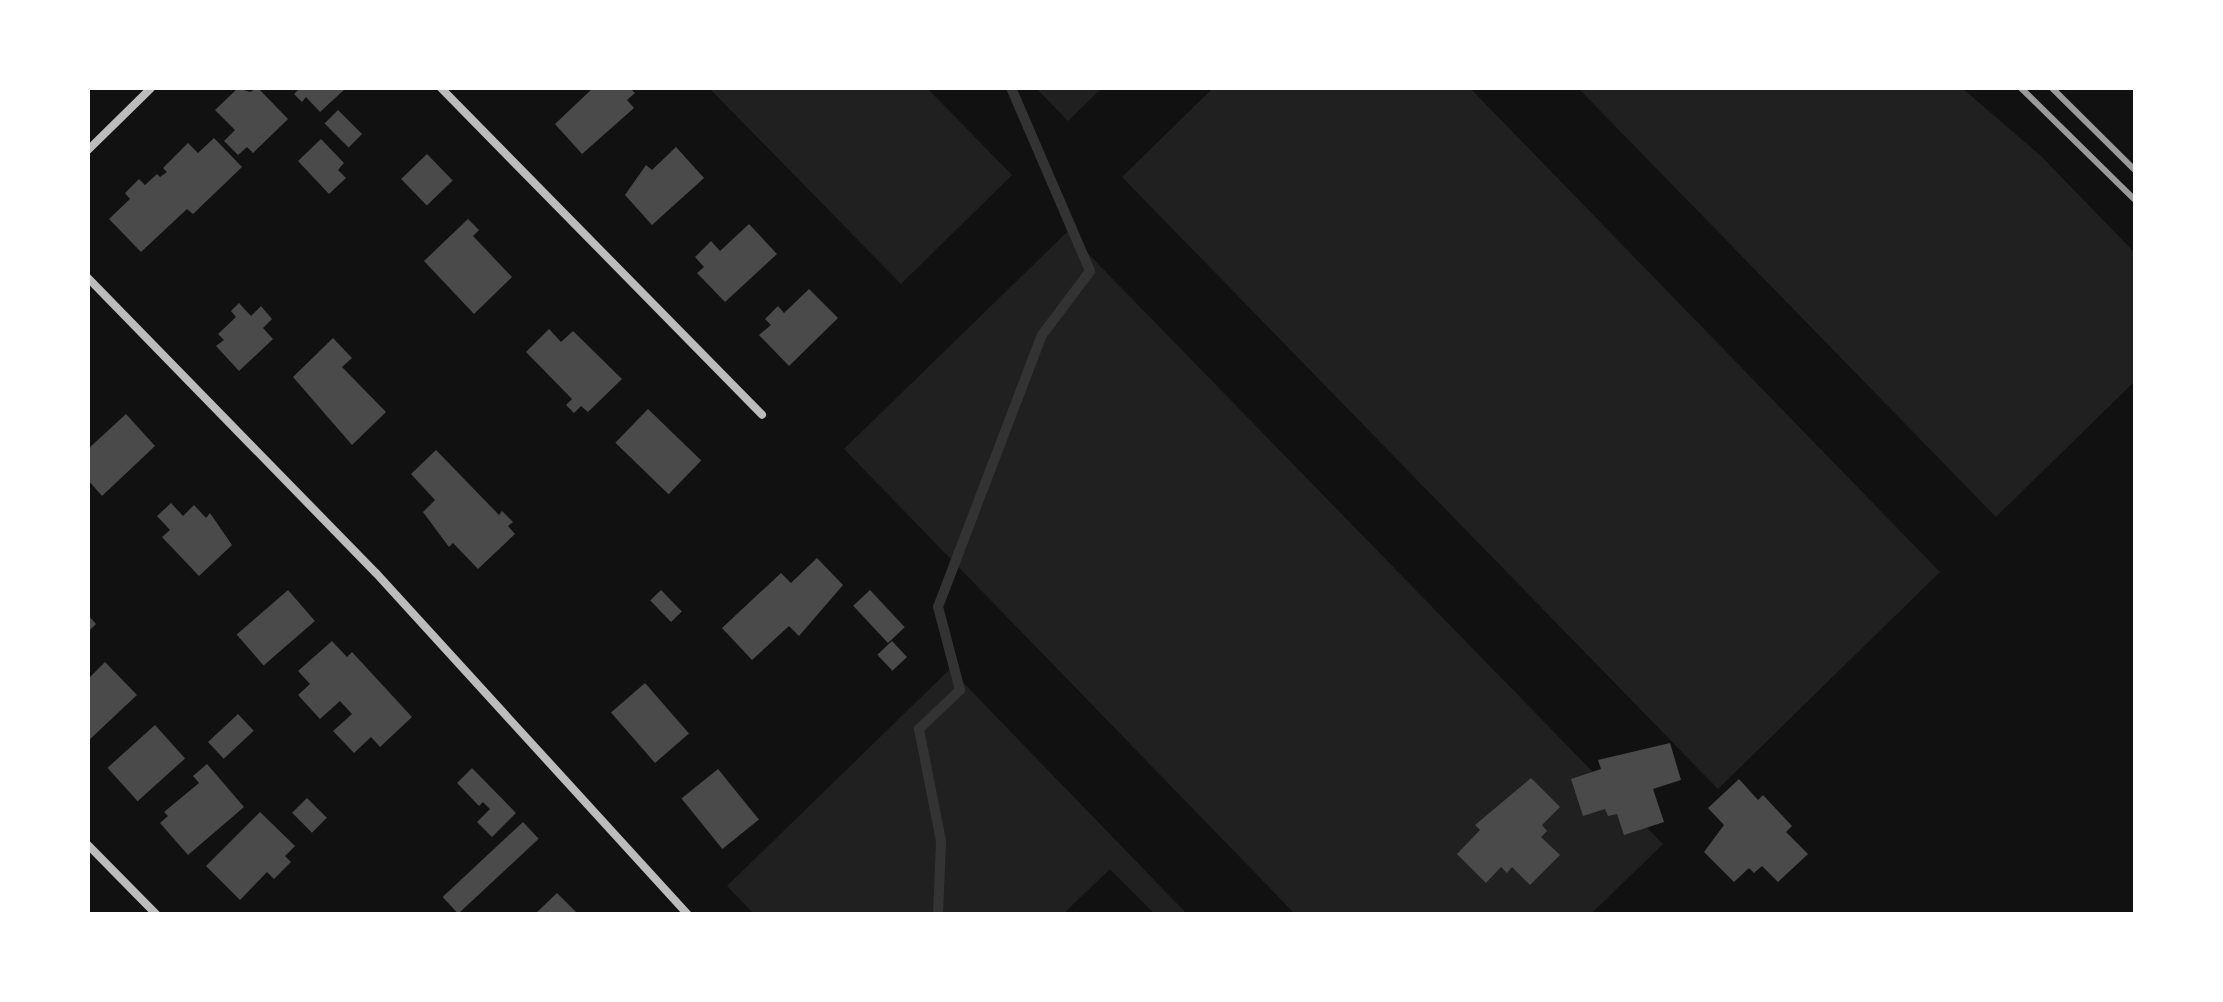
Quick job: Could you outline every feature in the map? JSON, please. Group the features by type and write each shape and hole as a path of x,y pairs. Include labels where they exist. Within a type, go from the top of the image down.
{"street":[{"path":"88,150 151,88"},
{"path":"441,88 762,415"},
{"path":"88,278 376,573 687,914"},
{"path":"88,845 156,914"}],"shaded area":[{"path":"709,88 927,88 1012,175 901,284"},
{"path":"1036,88 1102,88 1068,121"},
{"path":"1213,88 1470,88 1940,572 1718,789 1122,177"},
{"path":"1578,88 1962,88 2041,156 2135,253 2135,381 1996,517"},
{"path":"1067,232 1663,844 1591,914 1295,914 844,449"},
{"path":"950,669 1187,914 1155,914 1110,869 1063,914 754,914 727,886"}],"building":[{"path":"238,88 250,92 258,88 288,119 253,153 247,147 238,155 224,141 235,130 215,110"},
{"path":"300,88 346,88 320,112 306,97 302,102 294,94"},
{"path":"593,88 630,88 635,93 627,100 634,108 582,154 555,124"},
{"path":"338,110 362,134 349,147 325,123"},
{"path":"214,138 242,167 193,214 187,209 141,252 109,219 130,199 125,193 139,179 145,185 157,174 160,177 167,172 163,168 188,143 198,153"},
{"path":"321,139 344,163 338,170 346,178 329,194 298,161"},
{"path":"676,147 704,178 652,225 625,195 646,165 652,170"},
{"path":"427,154 453,181 427,206 401,179"},
{"path":"468,219 479,230 473,236 512,277 474,314 424,261"},
{"path":"749,224 777,254 725,302 697,273 704,267 695,257 711,241 720,251"},
{"path":"809,289 838,318 789,366 759,335 771,325 765,319 778,306 784,313"},
{"path":"239,303 251,316 261,306 272,319 263,328 273,339 239,371 216,346 224,340 218,334 236,317 231,311"},
{"path":"549,329 561,342 573,331 622,379 588,412 581,406 574,413 566,405 572,399 526,352"},
{"path":"333,338 352,358 342,367 386,412 352,445 293,377"},
{"path":"648,409 701,460 669,494 615,443"},
{"path":"126,414 155,446 102,496 88,480 88,449"},
{"path":"436,450 499,515 502,511 513,522 508,526 515,534 478,569 453,543 449,547 423,512 435,500 411,474"},
{"path":"171,503 183,516 194,505 206,518 210,513 232,545 199,576 162,537 170,530 157,516"},
{"path":"817,558 843,585 799,636 789,626 752,660 722,628 781,573 791,583"},
{"path":"288,590 315,621 264,666 237,635"},
{"path":"661,590 682,612 671,622 650,600"},
{"path":"870,590 905,627 888,643 853,606"},
{"path":"88,615 96,624 88,632"},
{"path":"332,641 347,657 352,652 412,717 380,747 371,737 354,753 333,731 352,714 340,701 320,719 298,695 310,684 298,671"},
{"path":"892,641 907,657 892,671 877,655"},
{"path":"105,662 137,695 88,741 88,679"},
{"path":"645,683 689,734 655,763 611,713"},
{"path":"238,714 254,731 224,759 208,742"},
{"path":"155,725 185,758 138,801 107,768"},
{"path":"1670,743 1681,780 1653,789 1664,822 1624,835 1617,814 1608,816 1605,809 1583,816 1571,779 1601,769 1598,760"},
{"path":"207,764 244,807 188,855 160,823 168,816 164,812 199,783 193,776"},
{"path":"472,768 516,813 492,837 477,822 490,809 483,802 479,806 457,783"},
{"path":"718,769 759,820 722,849 681,799"},
{"path":"1531,778 1560,807 1542,825 1547,831 1541,837 1560,855 1530,885 1512,867 1507,873 1501,867 1486,883 1457,854 1480,830 1475,825"},
{"path":"1739,779 1758,800 1763,795 1792,826 1786,832 1808,854 1778,882 1762,866 1754,873 1749,868 1734,882 1704,852 1724,825 1708,808"},
{"path":"307,798 327,818 312,833 292,813"},
{"path":"260,812 295,846 285,856 291,862 274,879 267,872 240,900 206,866"},
{"path":"523,822 539,839 458,914 443,897"},
{"path":"557,893 578,914 535,914"}],"waterway":[{"path":"938,914 941,841 919,729 960,690 938,607 1042,335 1090,271 1011,88"}],"railway":[{"path":"2021,88 2135,200"},
{"path":"2052,88 2135,170"}]}
